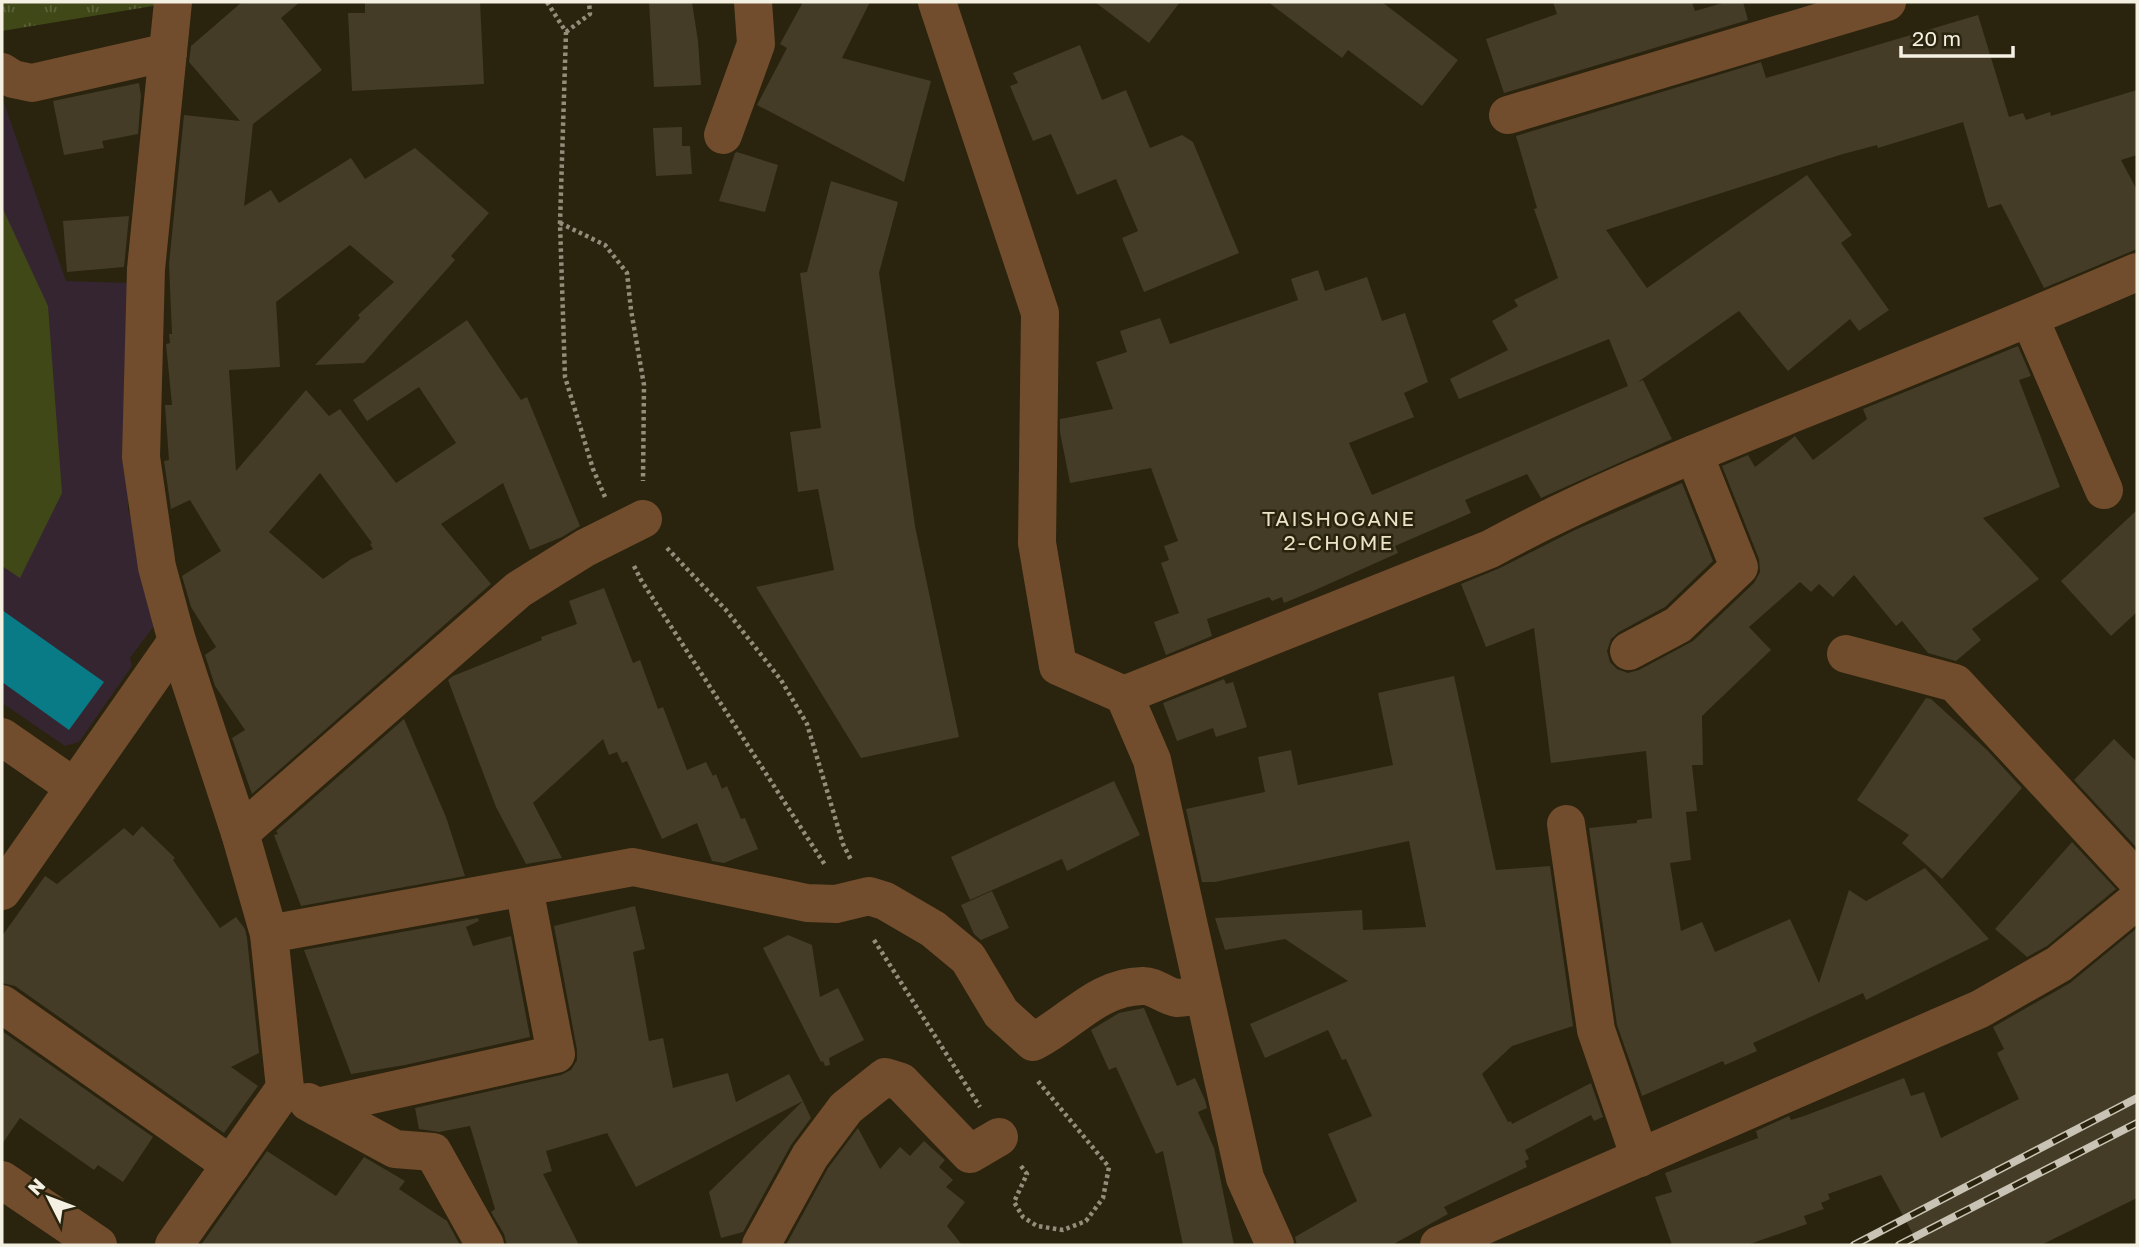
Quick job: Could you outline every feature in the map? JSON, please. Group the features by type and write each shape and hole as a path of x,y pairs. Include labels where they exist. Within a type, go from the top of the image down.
{"street":[{"path":"173,2 146,269 141,457 157,566 177,641 240,833 269,934 301,1098"},
{"path":"723,135 756,44 753,2"},
{"path":"937,2 1040,313 1037,543 1058,666 1124,695 1152,760 1245,1178 1275,1245"},
{"path":"1508,115 1887,2"},
{"path":"2,72 13,79 32,83 168,52"},
{"path":"1124,695 1490,549 1536,524 1694,454 2030,319 2137,272"},
{"path":"2030,319 2104,490"},
{"path":"1629,651 1678,625 1739,567 1694,454"},
{"path":"240,833 518,590 585,548 631,524"},
{"path":"2,891 177,641"},
{"path":"1846,654 1955,683 2137,880"},
{"path":"2,737 74,787"},
{"path":"1566,824 1596,1030 1640,1158"},
{"path":"269,934 633,867 807,903 836,904 859,898 885,901 933,929 968,958 1001,1013 1033,1042 1054,1032 1073,1013 1108,993 1143,985 1177,998 1204,994"},
{"path":"174,1245 231,1165 301,1098 556,1054 524,888"},
{"path":"1439,1245 1980,1009 2059,964 2137,900"},
{"path":"2,1004 231,1165"},
{"path":"761,1245 810,1156 846,1108 885,1077 901,1082 970,1154 999,1137"},
{"path":"301,1098 395,1149 433,1152 485,1245"},
{"path":"2,1180 97,1245"}],"path":[{"path":"547,2 566,32 560,223 565,377 593,469 631,524 659,540 726,610 781,680 807,724 859,898"},
{"path":"566,32 590,14 589,2"},
{"path":"560,223 605,245 627,273 644,385 631,524 641,580 859,898 999,1137 1027,1174 1014,1202 1023,1217 1037,1226 1063,1230 1086,1221 1102,1198 1109,1167 1031,1072 1033,1042"}],"shaded area":[{"path":"2,97 66,281 131,283 128,509 162,615 130,658 132,666 79,742 65,746 2,703"}],"green space":[{"path":"2,2 165,2 165,4 2,31"},
{"path":"2,207 48,306 62,493 20,578 2,566"}],"water":[{"path":"2,610 104,682 69,730 2,682"}],"building":[{"path":"242,2 300,2 281,18 322,70 253,124 244,206 271,190 279,203 351,158 365,179 415,148 489,213 451,256 455,260 364,363 315,365 360,318 358,315 394,282 350,245 276,302 280,367 229,370 236,471 306,390 329,416 340,409 396,483 456,443 419,387 367,421 353,400 467,320 521,400 527,397 580,526 562,537 530,550 503,483 441,524 491,584 252,794 232,738 245,730 215,686 205,655 216,647 191,607 182,576 221,551 190,500 171,509 164,461 169,460 165,405 172,405 166,344 170,343 169,334 172,334 169,264 184,115 240,121 189,62 191,46","holes":["320,473 372,543 370,544 373,549 351,559 323,579 269,532"]},
{"path":"365,2 480,2 484,84 352,91 348,13 365,13"},
{"path":"649,2 692,2 701,85 654,87"},
{"path":"803,2 870,2 842,58 931,81 904,182 757,105 787,48 780,44"},
{"path":"1095,2 1180,2 1149,43"},
{"path":"1268,2 1382,2 1458,60 1422,106 1348,50 1342,58"},
{"path":"1553,2 1692,2 1695,11 1726,2 1743,2 1748,20 1504,93 1486,39 1557,14"},
{"path":"1978,15 2009,117 2023,113 2026,120 2050,112 2051,116 2137,90 2137,155 2121,160 2137,190 2137,249 2044,288 2001,204 1988,208 1963,122 1878,148 1877,145 1843,154 1606,230 1647,288 1807,175 1852,235 1841,243 1889,310 1859,331 1850,319 1788,371 1739,311 1638,382 1643,380 1672,439 1541,498 1527,474 1465,500 1471,513 1395,546 1398,553 1284,603 1282,597 1272,601 1269,597 1207,619 1212,636 1166,655 1154,622 1179,613 1161,563 1169,560 1164,546 1178,541 1151,468 1070,483 1060,432 1060,419 1113,409 1096,362 1127,352 1120,331 1160,318 1170,344 1298,300 1291,279 1318,270 1325,291 1367,277 1382,321 1405,313 1428,382 1404,393 1414,417 1349,443 1372,495 1628,386 1609,339 1459,399 1450,379 1508,350 1492,321 1518,306 1514,300 1558,278 1534,209 1537,208 1516,136 1761,62 1766,78"},
{"path":"1080,45 1102,100 1126,90 1150,148 1182,135 1193,142 1239,253 1144,292 1122,238 1138,231 1116,179 1077,195 1051,134 1033,141 1010,86 1018,83 1013,73"},
{"path":"139,83 141,96 138,134 102,141 104,148 64,155 53,101"},
{"path":"682,127 682,146 690,146 692,174 656,176 653,128"},
{"path":"737,152 778,165 765,212 719,201"},
{"path":"831,181 898,202 879,273 915,526 959,737 861,758 756,587 834,570 818,489 798,492 790,432 821,428 800,273 807,272"},
{"path":"129,216 124,267 67,272 63,221"},
{"path":"2018,346 2031,376 2019,380 2060,487 1983,518 2039,579 1972,629 1981,640 1956,661 1928,653 1902,621 1896,626 1854,575 1833,597 1819,584 1811,592 1800,582 1749,627 1771,650 1702,716 1703,765 1692,765 1697,811 1686,812 1691,860 1670,863 1681,931 1702,922 1715,952 1790,919 1819,983 1849,890 1866,901 1925,868 1989,939 1866,1000 1863,993 1753,1043 1757,1051 1725,1065 1723,1061 1642,1096 1617,1025 1589,828 1637,823 1637,820 1652,818 1646,751 1551,763 1534,628 1486,647 1461,584 1682,483 1713,561 1665,607 1611,639 1607,651 1610,662 1617,669 1628,673 1639,670 1693,641 1754,583 1760,572 1759,559 1722,466 1748,455 1755,467 1795,436 1813,460 1867,419 1863,409"},
{"path":"2137,510 2137,612 2111,636 2061,581"},
{"path":"604,588 633,663 640,660 658,709 663,707 687,770 706,762 713,776 716,774 722,789 727,786 758,849 724,863 712,861 697,823 662,839 627,761 622,763 617,752 609,755 603,739 533,803 562,858 526,864 496,807 448,680 542,640 541,637 577,624 569,601"},
{"path":"1454,676 1496,870 1550,866 1573,1026 1512,1046 1482,1074 1508,1122 1511,1121 1512,1124 1591,1083 1603,1117 1594,1121 1591,1115 1525,1150 1529,1159 1525,1161 1527,1167 1444,1207 1448,1214 1392,1245 1297,1245 1295,1237 1357,1201 1328,1134 1372,1116 1346,1059 1342,1060 1328,1030 1265,1058 1250,1024 1348,981 1285,939 1225,950 1215,918 1362,910 1363,930 1426,927 1409,841 1215,882 1202,882 1186,809 1265,792 1258,757 1291,750 1298,785 1393,765 1378,693"},
{"path":"1224,679 1226,684 1233,682 1247,727 1216,737 1213,728 1177,741 1163,703"},
{"path":"1926,698 1931,699 1987,750 2022,788 1942,879 1902,843 1909,835 1857,800"},
{"path":"404,719 446,817 465,876 301,906 274,835 278,834 276,831"},
{"path":"2114,739 2137,762 2137,848 2074,780"},
{"path":"1114,781 1140,835 1067,871 1062,859 970,900 951,857"},
{"path":"142,826 175,858 173,860 220,928 236,917 245,929 259,1053 231,1067 258,1086 224,1133 15,986 2,983 2,936 45,876 57,884 124,828 133,836"},
{"path":"2072,842 2116,889 2047,946 2027,957 1995,929"},
{"path":"992,891 1009,928 981,940 974,934 961,905"},
{"path":"635,906 645,949 633,952 649,1041 663,1038 673,1088 728,1073 736,1102 789,1074 803,1101 636,1187 607,1133 546,1151 552,1171 543,1174 579,1245 507,1245 491,1212 495,1209 470,1126 439,1132 419,1129 415,1108 561,1075 571,1070 577,1060 577,1050 554,926"},
{"path":"478,918 479,921 466,927 473,946 511,936 530,1037 405,1065 351,1074 304,950"},
{"path":"2137,928 2137,1198 2041,1245 1919,1245 1881,1175 1828,1194 1830,1199 1821,1203 1824,1209 1804,1216 1807,1224 1747,1245 1672,1245 1655,1197 1672,1192 1665,1173 1758,1138 1756,1131 1789,1116 1791,1120 1804,1116 1904,1078 1911,1096 1924,1092 1941,1138 2019,1099 1997,1053 2004,1049 1993,1027 2070,983"},
{"path":"788,935 812,945 820,997 838,988 864,1040 829,1058 830,1065 825,1066 823,1061 821,1062 763,948"},
{"path":"1144,1008 1177,1086 1195,1078 1205,1100 1207,1108 1198,1112 1214,1148 1234,1245 1183,1245 1163,1151 1156,1154 1116,1067 1109,1070 1091,1030 1119,1013"},
{"path":"2,1031 153,1137 123,1182 98,1165 94,1170 20,1118 2,1144"},
{"path":"803,1101 811,1118 791,1145 743,1232 721,1238 709,1192"},
{"path":"858,1128 880,1169 900,1147 910,1156 924,1141 945,1160 939,1167 953,1180 946,1187 965,1202 947,1226 962,1245 786,1245 828,1168"},
{"path":"267,1151 336,1196 364,1157 405,1181 399,1189 447,1221 460,1245 201,1245"}],"railway":[{"path":"1854,1245 2137,1098"},
{"path":"1899,1245 2137,1123"}],"district":[{"name":"TAISHOGANE 2-CHOME","path":"1339,531"}]}
